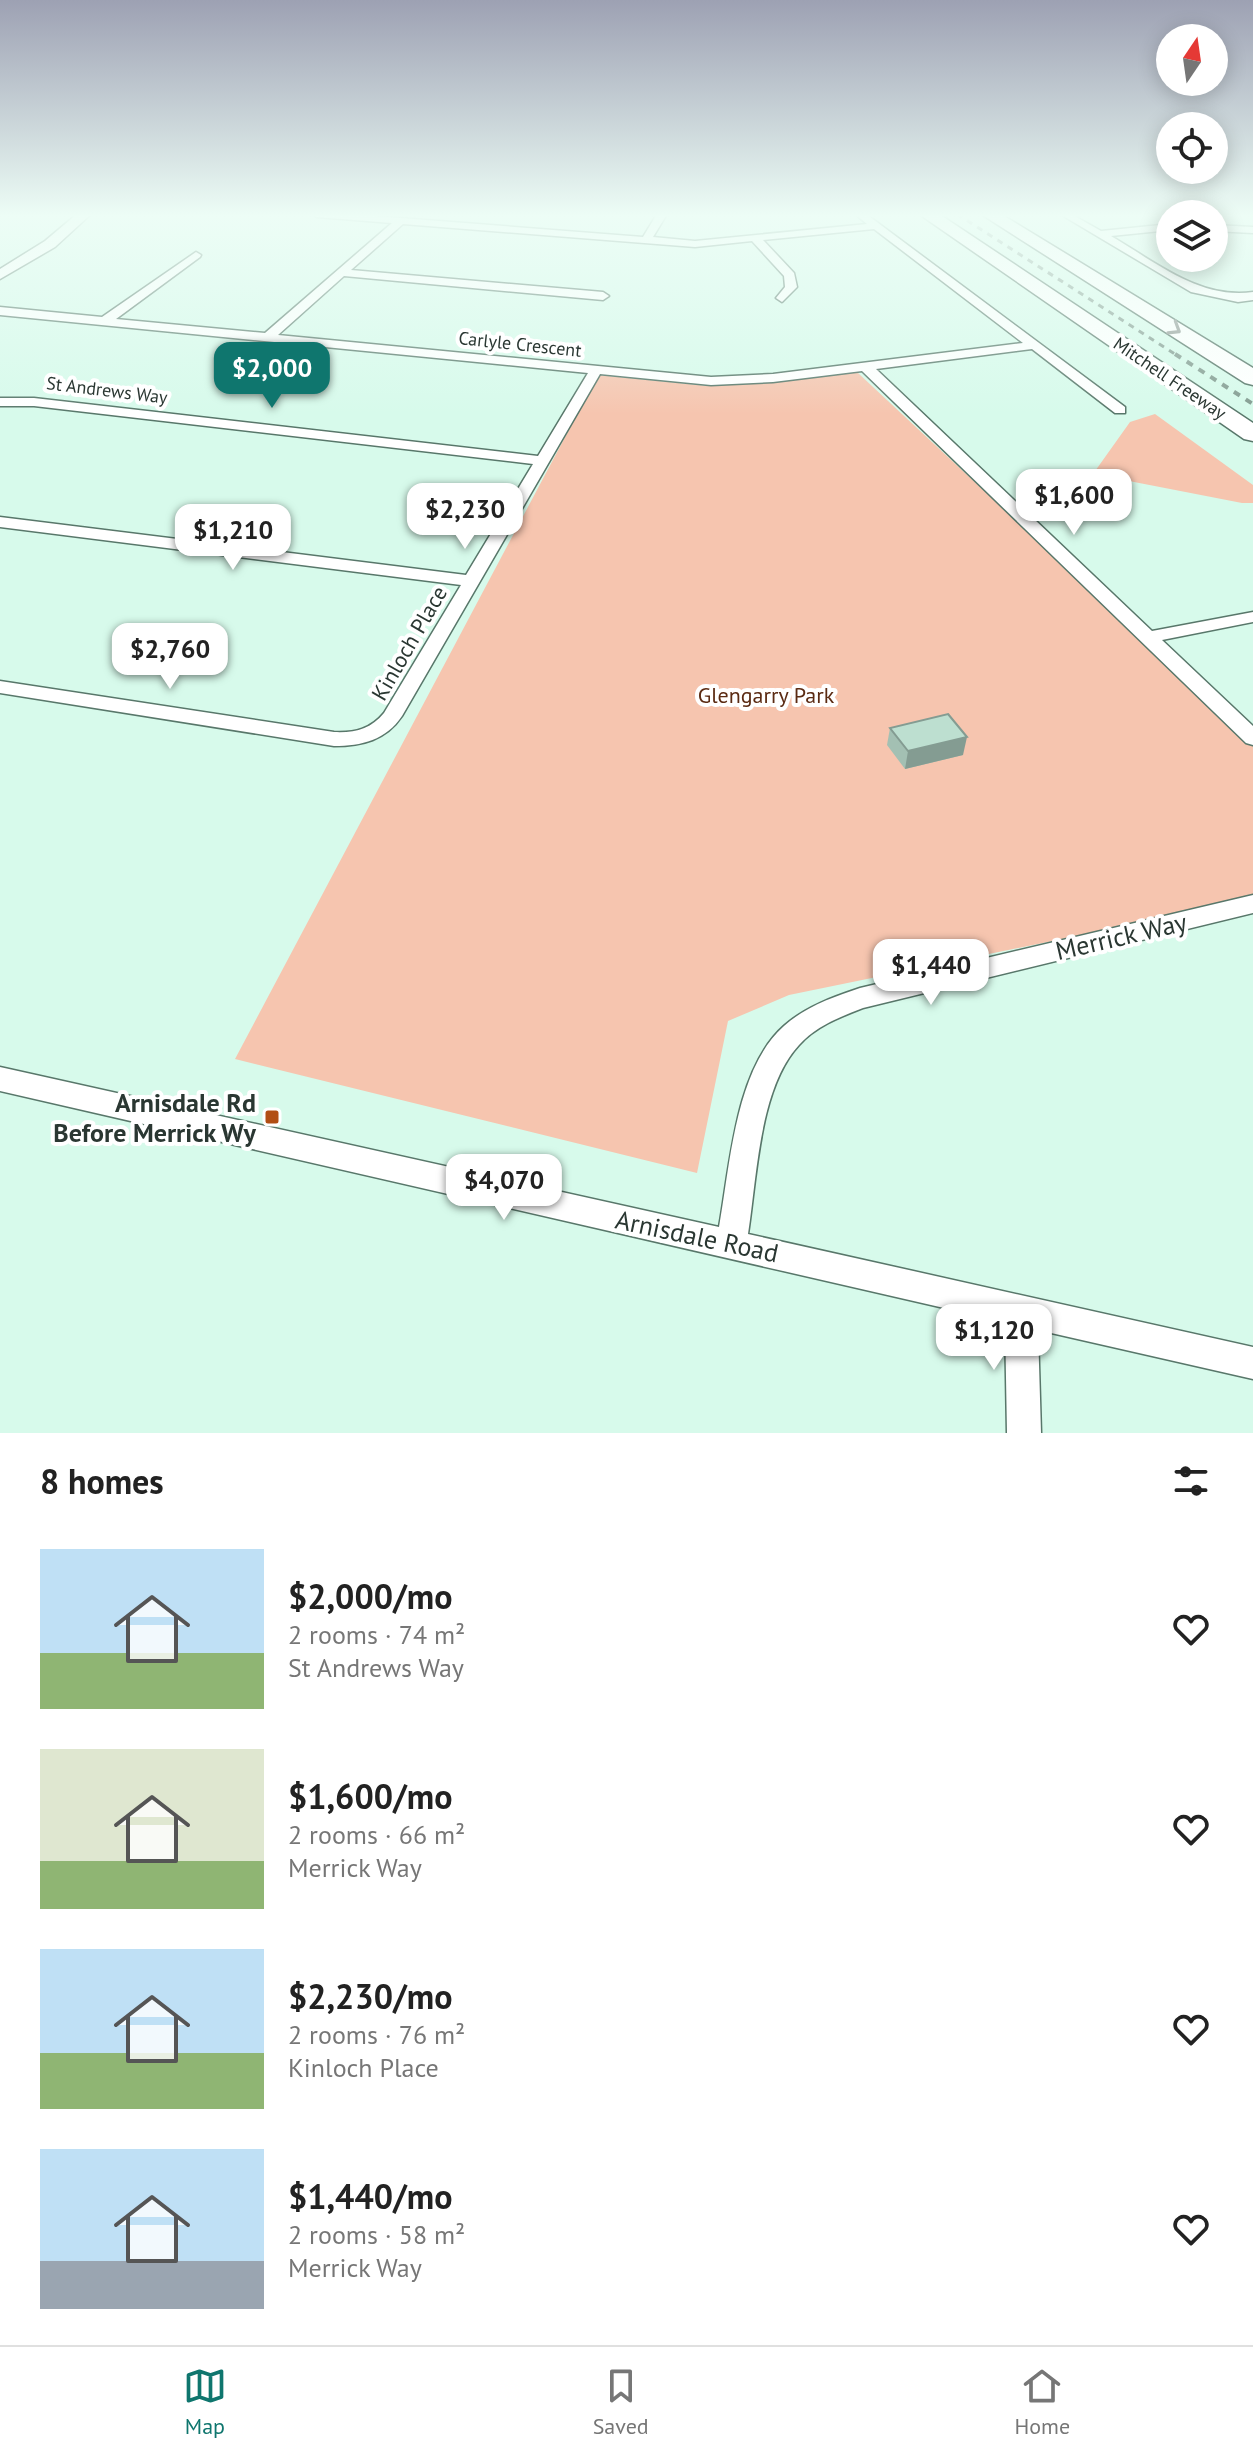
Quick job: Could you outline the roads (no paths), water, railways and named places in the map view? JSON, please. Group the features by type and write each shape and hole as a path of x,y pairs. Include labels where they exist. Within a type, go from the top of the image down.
{"highway":[{"name":"Mitchell Freeway","path":"1027,281 1253,434"},
{"name":"Mitchell Freeway","path":"1097,281 1253,378"}],"street":[{"path":"105,321 160,281"},
{"path":"268,337 334,281"},
{"path":"432,281 603,296"},
{"path":"782,298 791,287 790,281"},
{"path":"950,281 1120,410"},
{"path":"1180,281 1195,290 1238,298 1253,296"},
{"name":"Carlyle Crescent","path":"0,311 711,381 773,378 1036,345"},
{"path":"865,366 1253,738"},
{"name":"Kinloch Place","path":"0,687 334,739 369,735 387,723 596,370"},
{"name":"St Andrews Way","path":"0,402 34,402 542,461"},
{"path":"0,522 471,581"},
{"path":"1149,637 1253,617"},
{"name":"Merrick Way","path":"731,1243 756,1098 766,1069 783,1043 804,1023 830,1008 860,998 1253,904"},
{"name":"Arnisdale Road","path":"0,1079 1253,1363"},
{"path":"1021,1310 1024,1433"}],"railway":[{"path":"1061,281 1178,356"},
{"path":"1175,354 1253,404"}],"place":[{"name":"Arnisdale Rd Before Merrick Wy","path":"272,1117"}],"park label":[{"name":"Glengarry Park","path":"766,695"}]}
